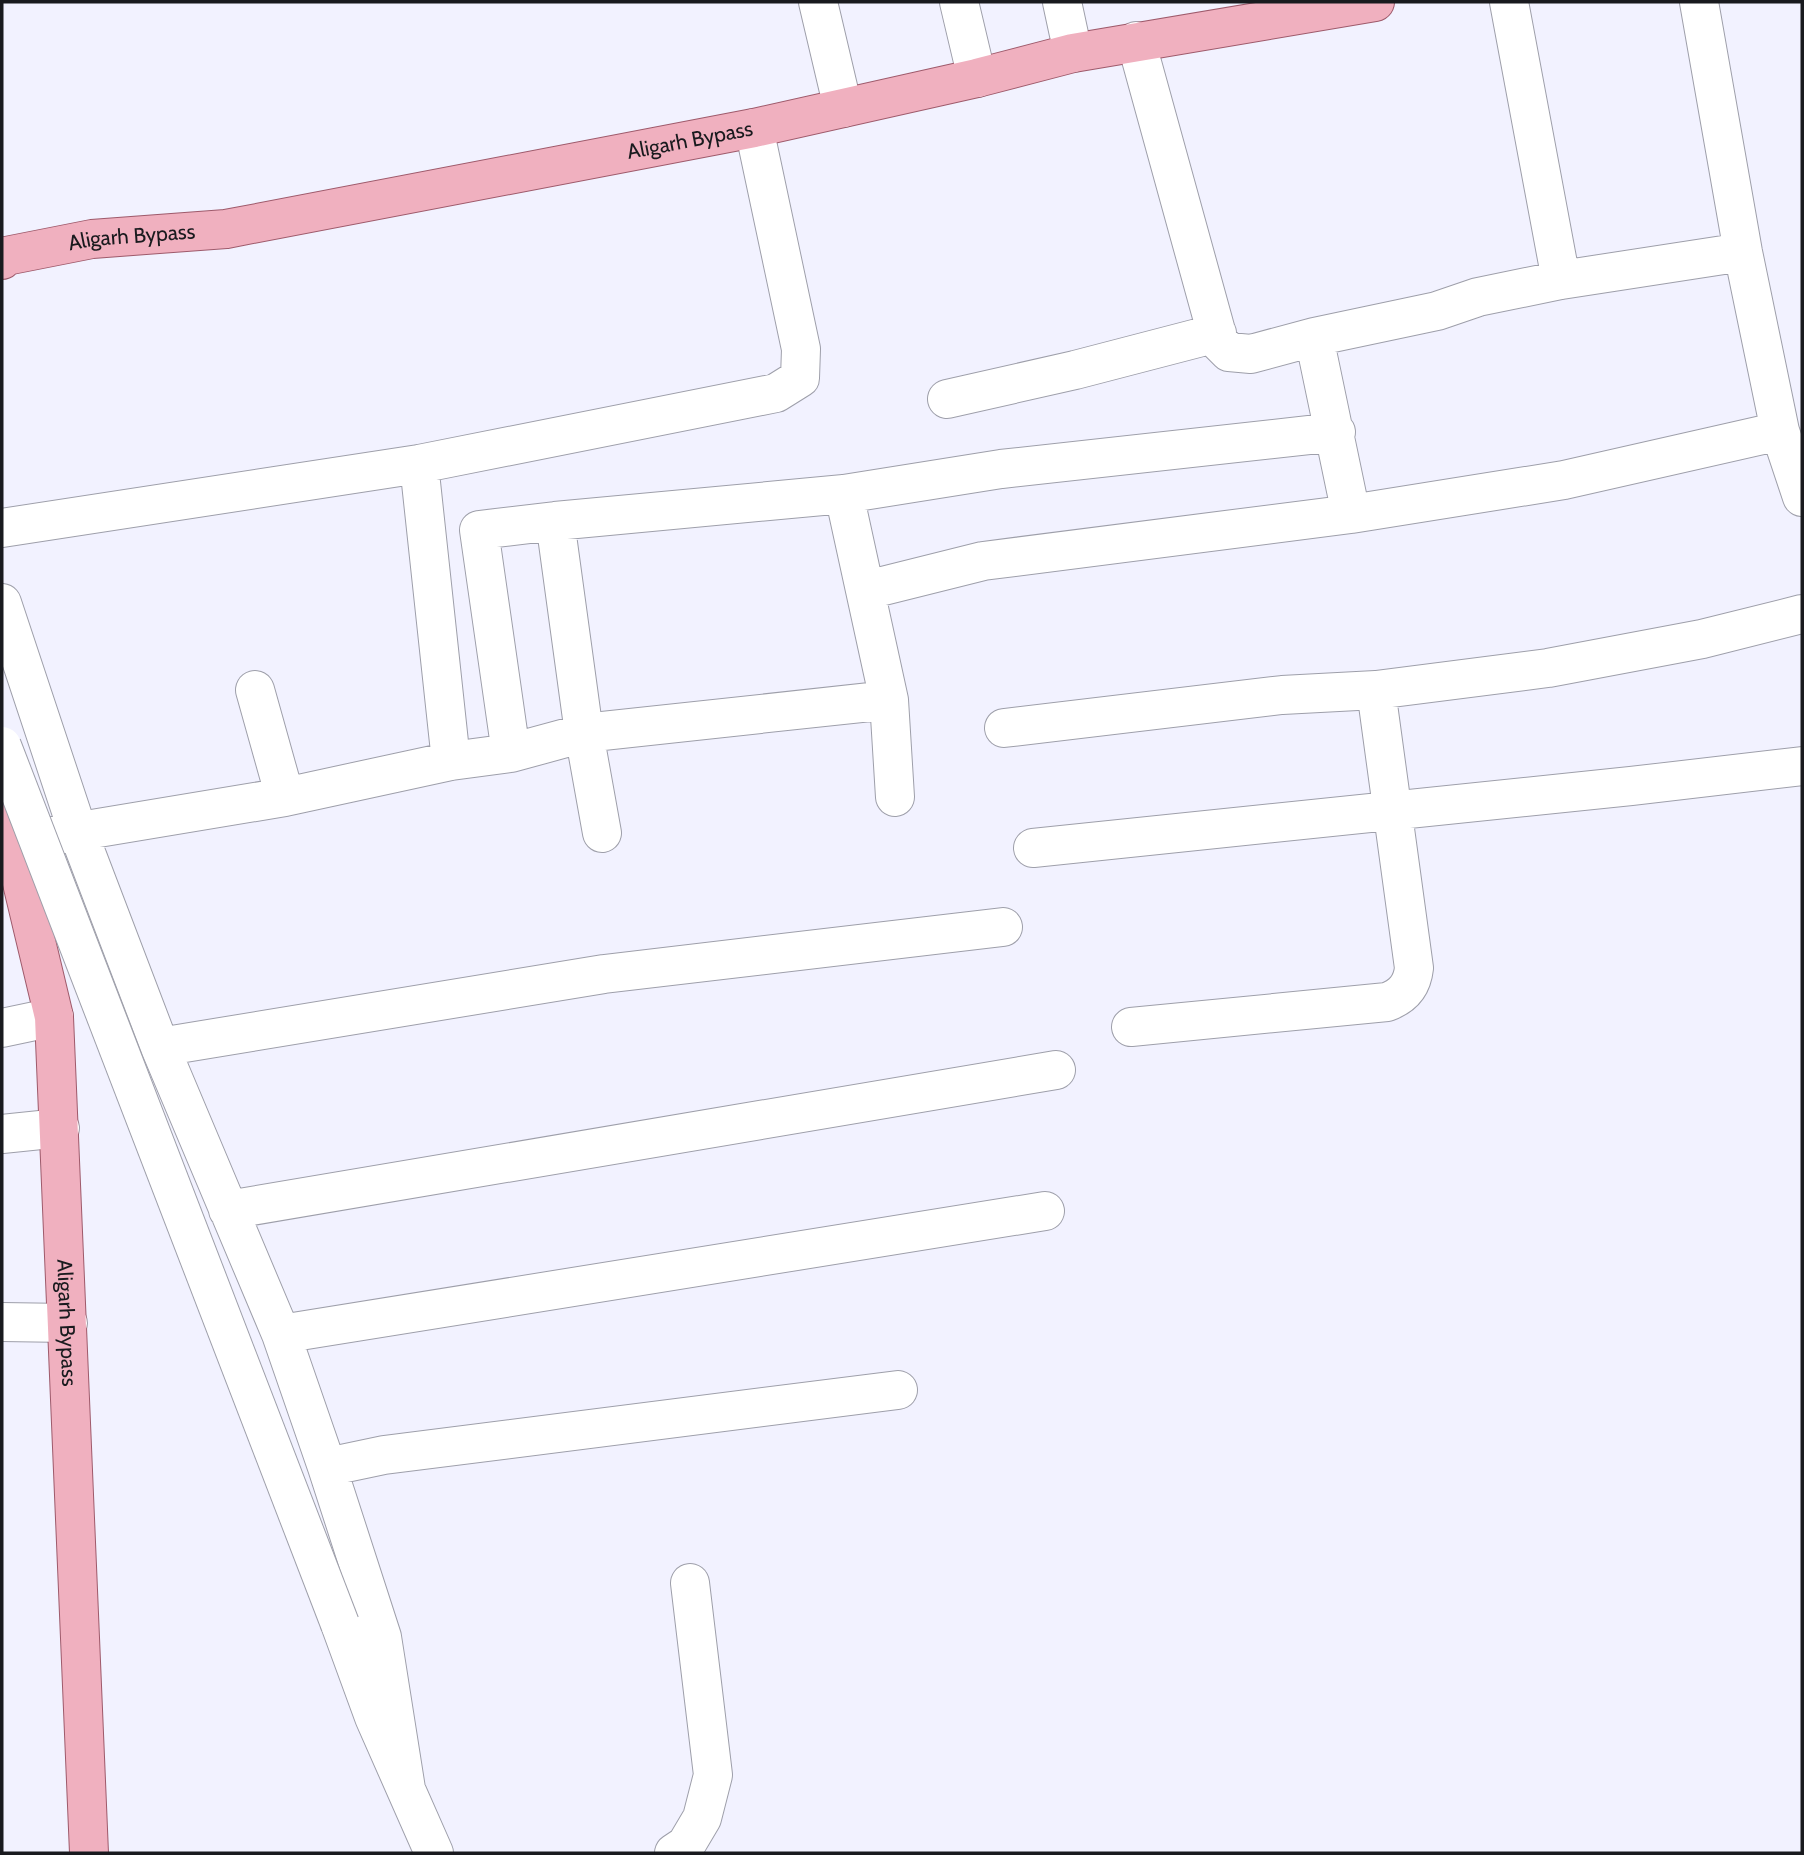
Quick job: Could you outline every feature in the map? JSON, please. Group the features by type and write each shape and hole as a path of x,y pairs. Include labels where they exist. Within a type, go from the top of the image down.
{"main road":[{"name":"Aligarh Bypass","path":"2,260 6,256 92,239 226,229 754,128 977,78 1073,53 1375,2"},
{"name":"Aligarh Bypass","path":"2,799 54,1017 89,1853"}],"street":[{"path":"818,2 843,107"},
{"path":"959,2 977,78"},
{"path":"1062,2 1073,53"},
{"path":"1509,2 1561,280"},
{"path":"1699,2 1743,252 1780,431 1802,497"},
{"path":"1136,41 1219,342 1229,352 1251,354 1561,280 1743,252"},
{"path":"2,528 419,464 776,393 800,378 801,349 754,128"},
{"path":"947,399 1075,370 1217,333"},
{"path":"1314,337 1351,514"},
{"path":"867,590 983,561 1351,514 1564,480 1780,431"},
{"path":"511,752 479,530 555,520 844,494 1001,469 1336,432"},
{"path":"419,464 451,761"},
{"path":"844,494 890,700 895,797"},
{"path":"555,520 584,733 602,833"},
{"path":"2,603 78,831 160,1047 281,1334 327,1467 382,1637 406,1789"},
{"path":"1004,728 1282,695 1376,690 1548,668 1702,639 1802,614"},
{"path":"256,690 285,797"},
{"path":"1131,1027 1387,1002 1402,996 1413,978 1414,968 1376,690"},
{"path":"14,842 285,797 451,761 511,752 584,733 890,700"},
{"path":"2,746 374,1717 435,1853"},
{"path":"1033,848 1802,766"},
{"path":"160,1047 604,974 1003,927"},
{"path":"2,1028 54,1017"},
{"path":"228,1210 1056,1070"},
{"path":"2,1134 60,1128"},
{"path":"281,1334 1045,1211"},
{"path":"2,1322 68,1323"},
{"path":"327,1467 384,1455 898,1390"},
{"path":"674,1853 686,1845 702,1818 713,1774 690,1583"}]}
